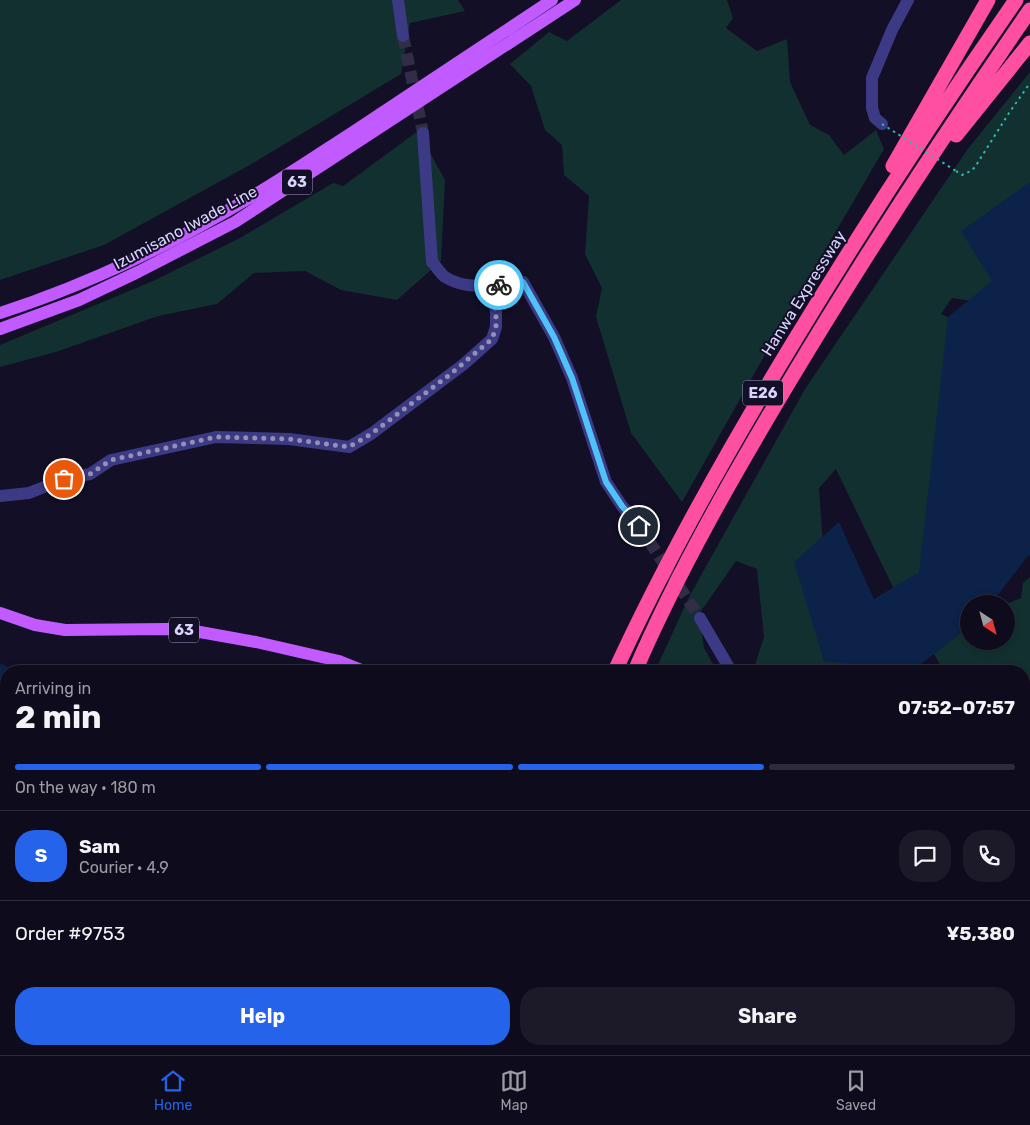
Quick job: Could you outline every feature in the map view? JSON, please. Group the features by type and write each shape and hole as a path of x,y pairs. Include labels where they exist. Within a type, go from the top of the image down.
{"highway":[{"path":"838,269 899,155 988,0"},
{"name":"Hanwa Expressway","path":"617,665 642,612 711,482 758,401 838,269 931,125 1016,0"},
{"name":"Hanwa Expressway","path":"638,665 694,548 731,480 820,330 944,136 1030,10"},
{"path":"820,330 840,307 923,180 953,139 1030,43"}],"main road":[{"name":"Izumisano Iwade Line","path":"0,313 104,273 163,246 251,198 446,72 552,0"},
{"name":"Izumisano Iwade Line","path":"0,329 79,300 235,222 575,0"},
{"name":"63","path":"0,613 35,625 65,630 168,629 200,632 256,642 349,665"}],"street":[{"path":"398,0 403,36"},
{"path":"882,124 875,118 872,108 872,78 892,30 908,0"},
{"path":"423,133 432,262 444,276 459,283 481,287 523,282 554,337 572,378 606,482 622,506 639,526"},
{"path":"0,496 29,493 64,479 90,474 111,460 216,437 289,439 349,447 371,434 448,376 492,339 496,327 496,311 491,286"},
{"path":"700,618 727,665"}],"path":[{"path":"882,124 962,175 975,167 1030,83"}],"green space":[{"path":"0,0 458,0 465,11 410,23 401,74 248,166 104,245 0,280"},
{"path":"621,0 727,0 733,18 726,28 757,51 787,39 790,82 810,125 829,135 844,155 876,130 884,149 793,305 682,502 631,433 596,317 602,288 585,254 589,196 564,175 562,145 545,130 531,86 510,64 549,32 567,41"},
{"path":"1030,72 1030,190 1007,279 997,305 952,298 941,314 982,334 992,438 905,612 836,469 819,488 824,560 862,642 865,665 755,665 764,637 757,569 736,561 699,614 704,648 714,665 658,665 690,595 805,389 967,150"},
{"path":"418,131 445,180 441,261 397,300 341,290 305,271 254,273 217,304 158,316 56,352 0,367 0,345 153,281 240,238 333,183 343,186"},
{"path":"1030,577 1030,665 940,665 930,646 960,627 960,650 1015,650 1015,600 1021,598 1023,583"}],"water":[{"path":"1030,182 1030,555 998,595 960,595 960,634 920,665 859,665 824,661 794,562 839,522 874,599 919,572 948,317 992,281 961,231"}],"tunnel":[{"path":"403,36 423,133"},
{"path":"639,526 700,618"}],"way so far":[{"path":"64,479 90,474 111,460 216,437 289,439 349,447 371,434 464,364 492,339 496,327 496,311 491,286 499,285"}],"route":[{"path":"499,285 523,282 534,300 554,337 572,378 606,482 622,506 639,526"}]}
